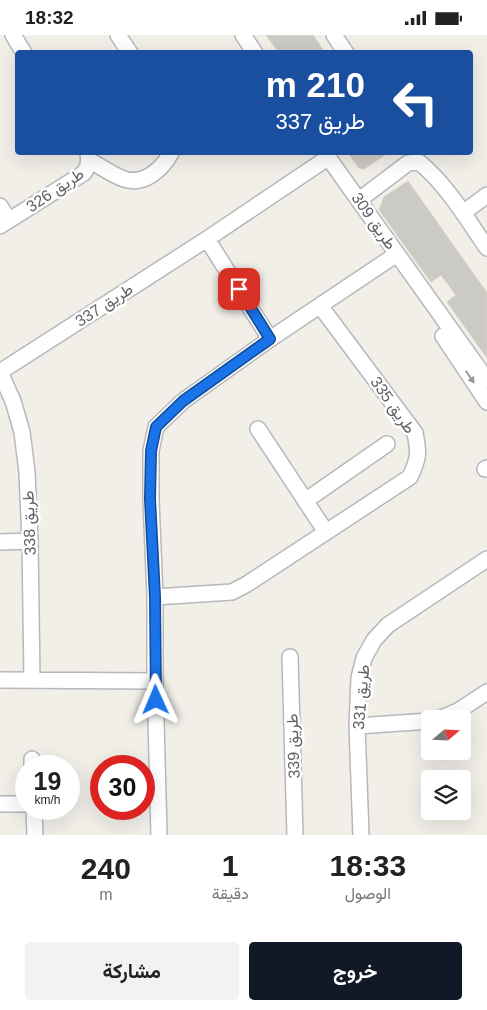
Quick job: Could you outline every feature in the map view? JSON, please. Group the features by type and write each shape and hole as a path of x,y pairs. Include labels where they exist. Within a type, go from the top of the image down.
{"street":[{"path":"13,35 22,50"},
{"path":"118,35 128,50"},
{"path":"243,35 253,50"},
{"path":"334,35 344,50"},
{"path":"88,156 124,179 137,180 149,177 161,167 170,155"},
{"name":"طريق 309","path":"327,155 487,380"},
{"name":"طريق 337","path":"0,372 208,239 327,155"},
{"name":"طريق 326","path":"0,206 4,223 84,173 88,167 88,156"},
{"path":"359,200 416,157 431,172 463,213 487,248"},
{"path":"463,213 487,195"},
{"path":"208,239 270,339"},
{"path":"159,835 155,597 150,499 151,451 156,427 183,401 270,339 397,255"},
{"name":"طريق 309","path":"422,289 434,323 487,402"},
{"name":"طريق 335","path":"155,597 232,592 410,477 418,461 418,446 415,433 321,307"},
{"name":"طريق 338","path":"0,372 14,401 22,432 27,472 32,679"},
{"path":"258,429 326,532"},
{"path":"305,501 387,444"},
{"path":"0,542 30,541"},
{"name":"طريق 331","path":"360,835 357,726 361,668 364,658 374,640 388,625 487,559"},
{"name":"طريق 339","path":"290,657 295,835"},
{"path":"0,680 155,681"},
{"path":"460,710 487,692"},
{"path":"357,726 421,722"},
{"path":"0,804 15,804"},
{"path":"34,820 35,835"}],"building":[{"path":"266,35 313,35 323,50 277,50"},
{"path":"349,155 385,155 364,169 359,168"},
{"path":"408,181 487,293 487,358 447,302 456,295 441,275 431,282 379,210 384,197"}],"route":[{"path":"156,700 155,597 150,499 151,451 156,427 183,401 270,339 239,289"}]}
